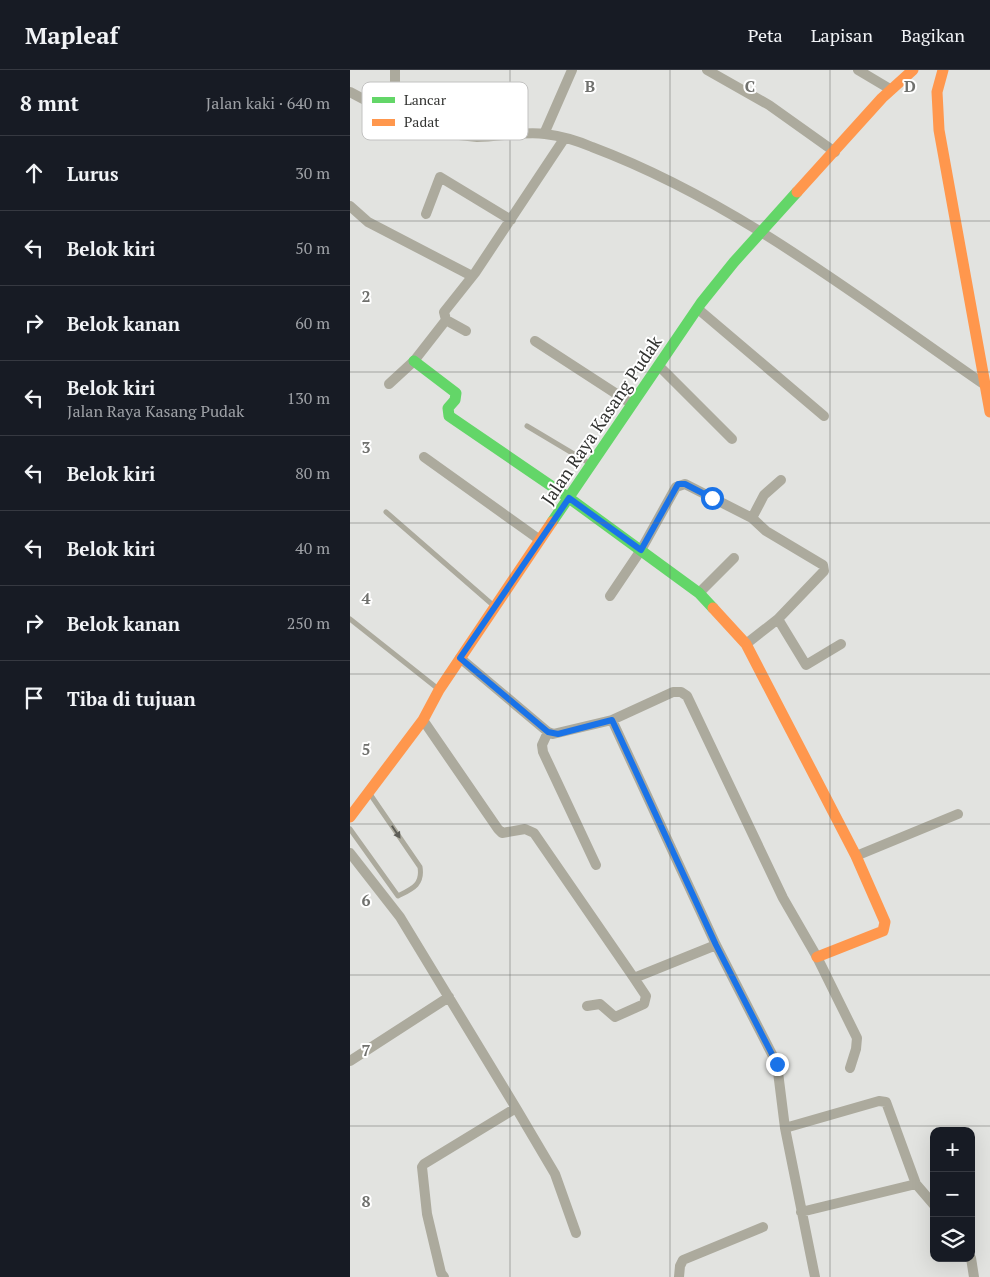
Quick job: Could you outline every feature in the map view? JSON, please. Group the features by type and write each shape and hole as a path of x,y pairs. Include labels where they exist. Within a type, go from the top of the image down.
{"main road":[{"name":"Jalan Raya Kasang Pudak","path":"350,817 423,720 439,690 460,658 698,309 762,231 890,89 913,70"},
{"path":"943,70 939,78 936,100 939,130 990,412"},
{"path":"414,361 456,393 455,400 448,408 450,416 569,498 698,593 746,644 856,856 885,927 883,931 817,957"}],"street":[{"path":"544,134 572,70"},
{"path":"706,70 769,106 835,152"},
{"path":"858,70 890,89"},
{"path":"350,92 362,98"},
{"path":"528,135 544,134 591,146 644,168 762,231 986,386"},
{"path":"466,331 446,320 444,312 511,220 564,139"},
{"path":"426,214 440,177 511,220"},
{"path":"350,206 368,222 472,276"},
{"path":"698,309 824,416"},
{"path":"389,384 414,361 446,320"},
{"path":"535,341 632,404"},
{"path":"659,366 732,439"},
{"path":"424,456 540,540"},
{"path":"752,518 764,495 781,480"},
{"path":"610,596 641,550 676,487 681,483 752,518 766,531 823,565 824,571 778,619 746,644"},
{"path":"698,593 734,558"},
{"path":"778,619 806,665 841,644"},
{"path":"460,658 548,732 558,734 612,720 673,692 681,692 687,696 783,898 817,957 857,1038 856,1049 850,1068"},
{"path":"423,720 498,830 502,833 526,830 534,833 646,996 644,1004 615,1018 600,1004 587,1006"},
{"path":"612,720 716,945 777,1064 785,1128 815,1277"},
{"path":"548,732 542,746 543,752 596,865"},
{"path":"856,856 958,814"},
{"path":"350,853 400,917 516,1108 555,1174 576,1233"},
{"path":"634,978 716,945"},
{"path":"350,1061 449,998"},
{"path":"785,1128 879,1102 886,1102 916,1184 930,1200"},
{"path":"444,1277 441,1273 427,1214 422,1167 516,1108"},
{"path":"801,1212 916,1184"},
{"path":"677,1276 683,1260 763,1227"},
{"path":"972,1262 974,1277"}],"lane":[{"path":"527,426 591,464"},
{"path":"386,512 495,606"},
{"path":"350,619 439,690"},
{"path":"350,829 398,896 415,888 422,875 420,867 369,791"}],"traffic: fast":[{"path":"552,522 701,303 734,262 797,192"},
{"path":"414,361 456,393 455,400 448,408 449,416 569,498 699,593 713,608"}],"traffic: slow":[{"path":"797,192 882,98 913,70"},
{"path":"943,70 937,92 939,130 990,412"},
{"path":"350,817 423,720 439,690 552,522"},
{"path":"713,608 746,644 856,856 885,922 883,931 817,957"}],"route":[{"path":"712,498 685,484 678,484 641,550 569,498 460,658 548,732 558,734 612,720 716,945 777,1064"}]}
